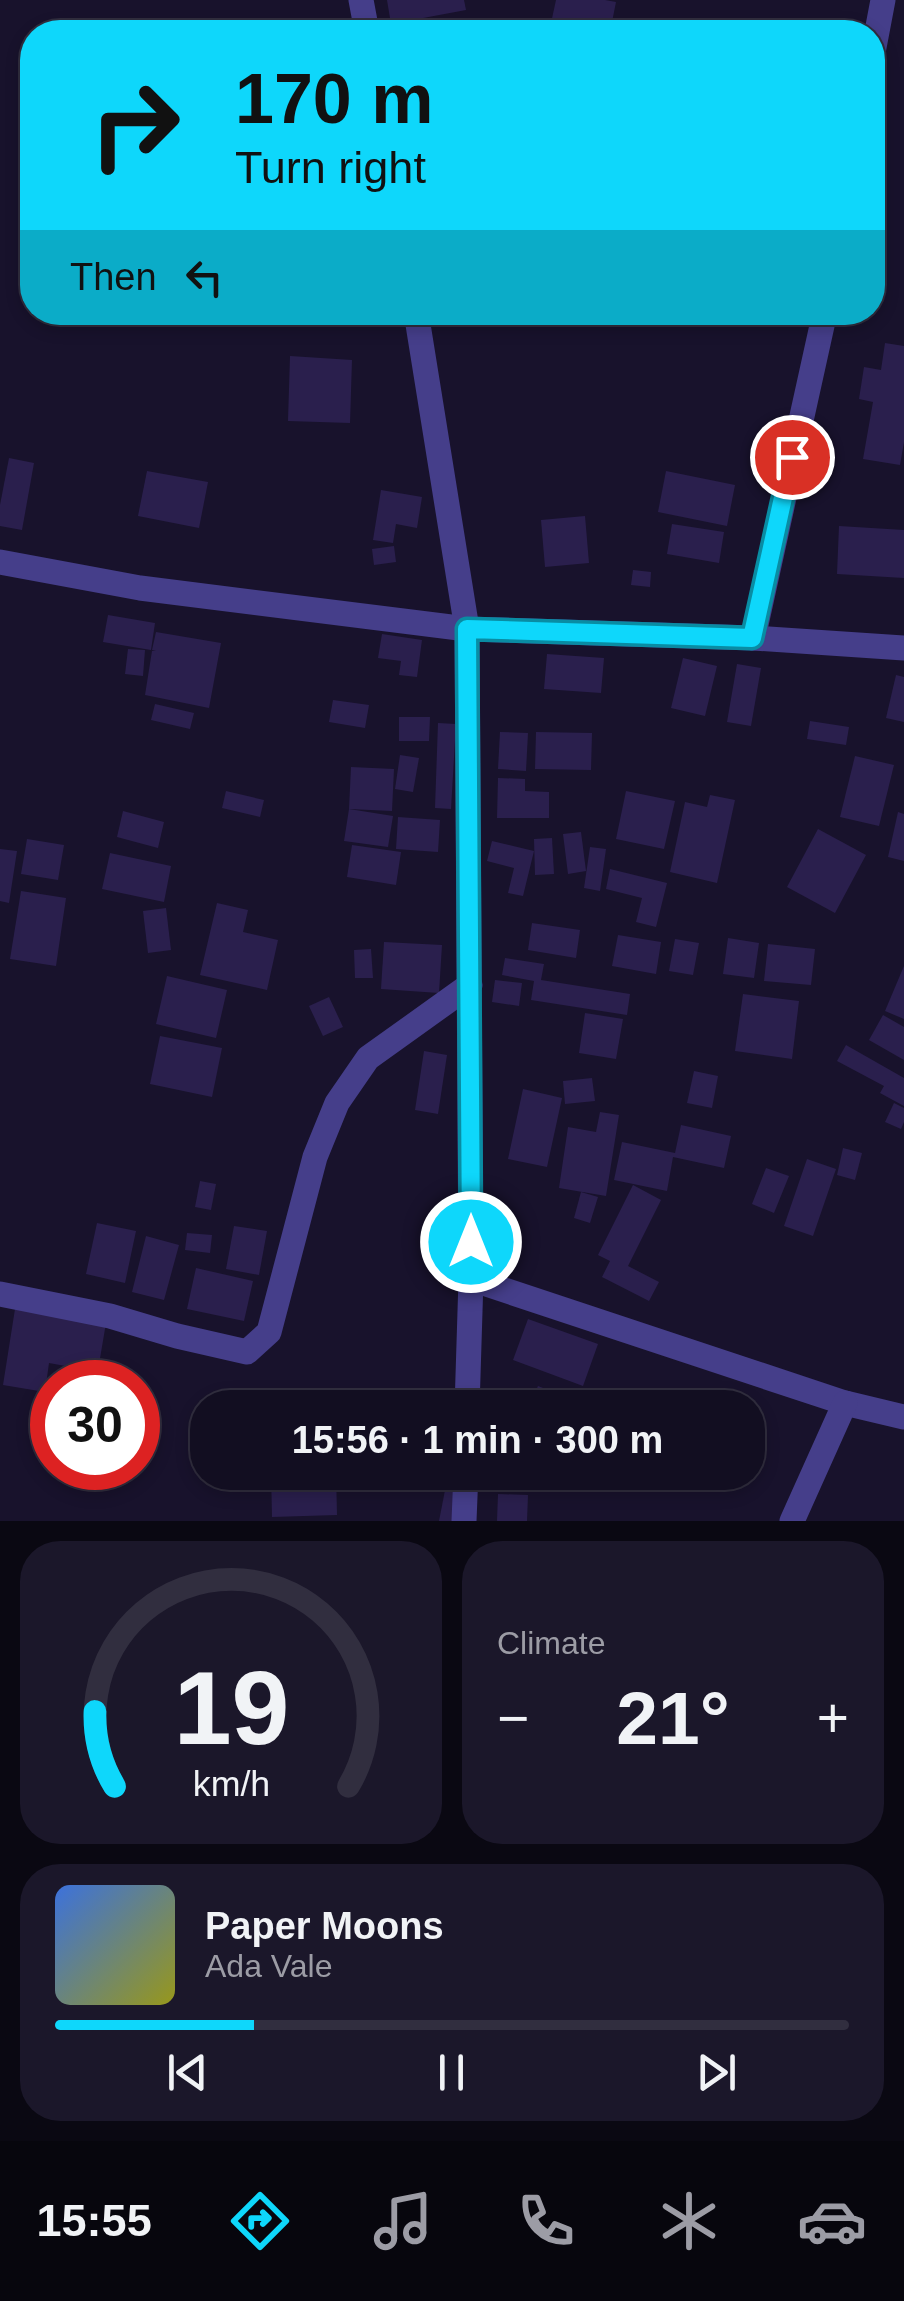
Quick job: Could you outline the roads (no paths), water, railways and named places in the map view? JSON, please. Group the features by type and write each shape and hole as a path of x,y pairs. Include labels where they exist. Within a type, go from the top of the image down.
{"street":[{"path":"418,325 467,629 468,1390"},
{"path":"752,638 821,325"},
{"path":"0,562 140,588 467,629 752,638 904,648"},
{"path":"0,1294 110,1316 246,1352 269,1332 315,1157 336,1103 368,1058 470,985"},
{"path":"471,1279 845,1403 904,1417"},
{"path":"792,1521 845,1403"},
{"path":"464,1521 465,1490"}]}
